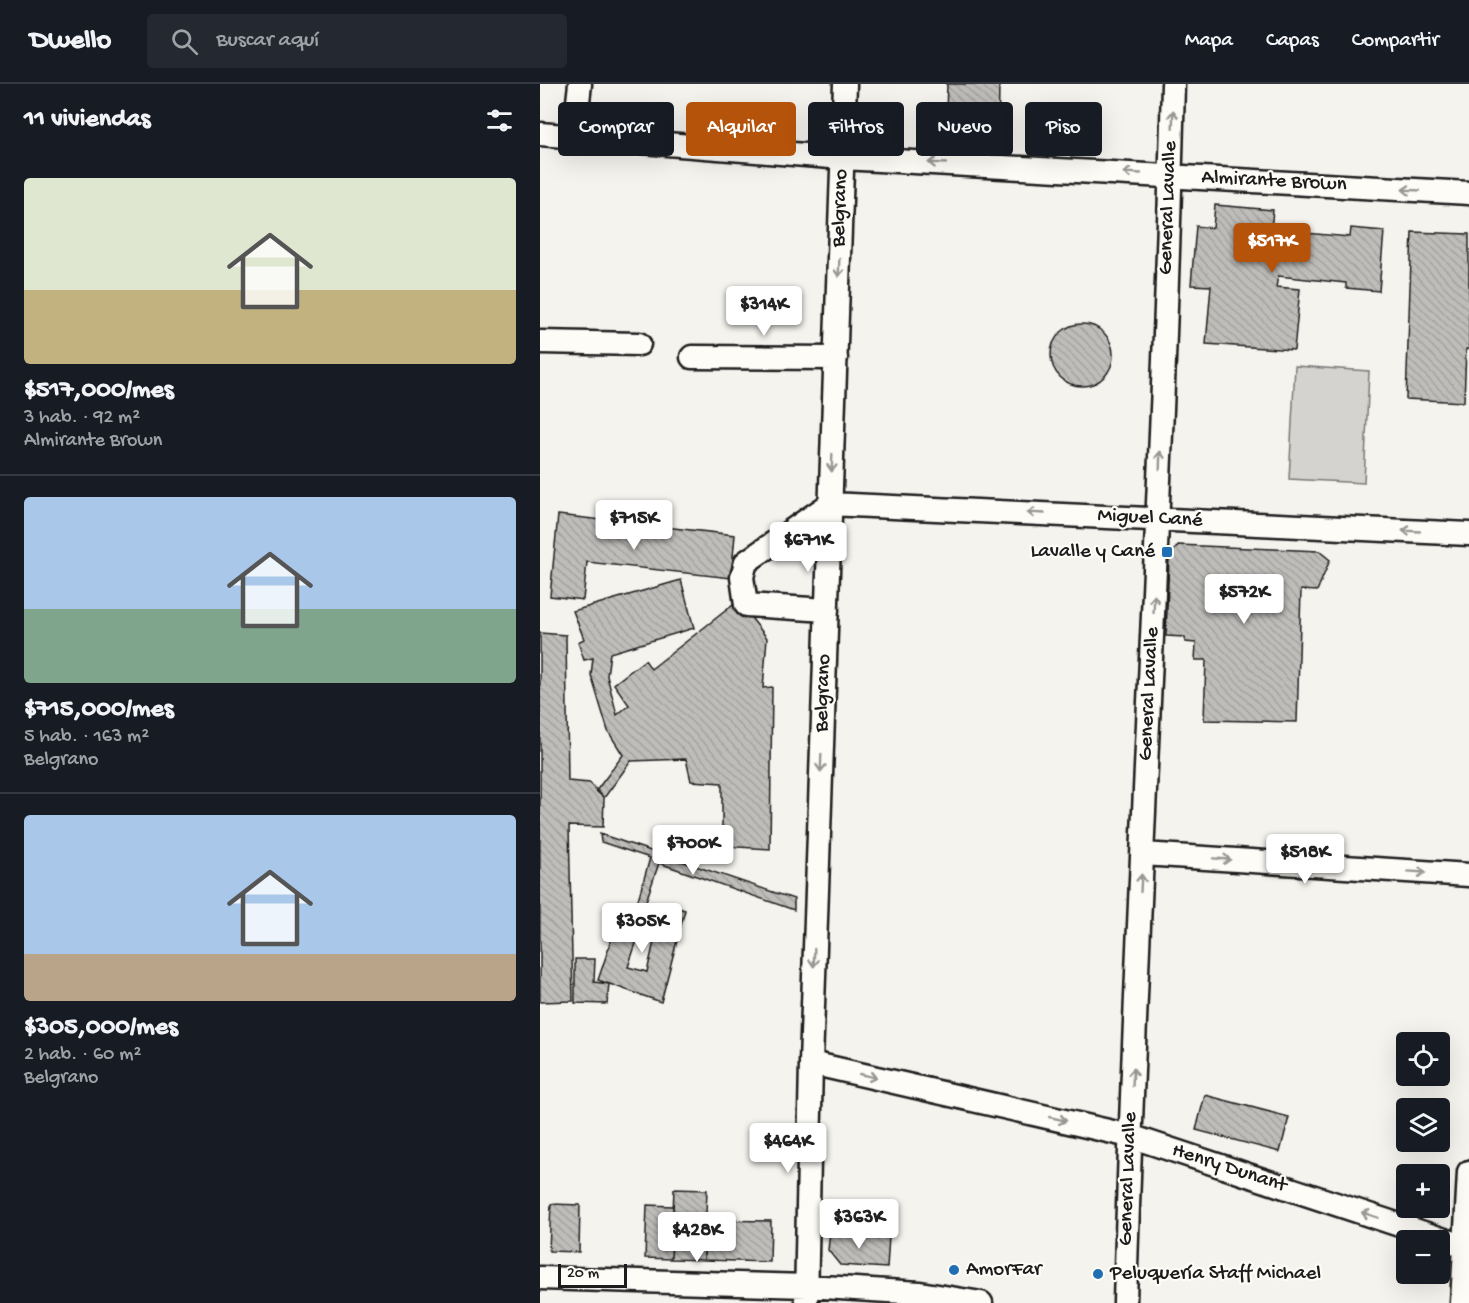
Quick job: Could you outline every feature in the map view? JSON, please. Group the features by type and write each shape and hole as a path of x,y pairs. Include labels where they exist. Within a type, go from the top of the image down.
{"street":[{"path":"578,102 580,84"},
{"name":"Belgrano","path":"806,1294 811,1063 845,84"},
{"name":"General Lavalle","path":"1125,1303 1130,1136 1158,519 1173,84"},
{"name":"Almirante Brown","path":"540,134 558,136"},
{"name":"Almirante Brown","path":"674,145 843,158 1469,193"},
{"path":"540,342 639,344"},
{"path":"692,357 836,358"},
{"path":"827,610 746,605 742,577 746,562 830,504"},
{"name":"Miguel Cané","path":"830,504 1469,534"},
{"path":"1143,854 1469,875"},
{"name":"Henry Dunant","path":"811,1063 1130,1136 1467,1247"},
{"path":"1462,1303 1467,1247 1469,1172"},
{"path":"540,1278 806,1294 920,1293 981,1303"}],"shaded area":[{"path":"1295,366 1369,371 1364,483 1289,479"}],"building":[{"path":"947,84 999,84 999,102 946,102"},
{"path":"1215,205 1273,210 1271,230 1350,237 1351,228 1384,231 1379,291 1346,288 1346,283 1278,276 1276,287 1300,289 1294,350 1206,344 1211,286 1191,285 1196,226 1213,228"},
{"path":"1412,232 1469,234 1469,349 1466,349 1464,402 1406,399"},
{"path":"1082,324 1104,333 1113,355 1104,377 1082,386 1060,377 1051,355 1060,333"},
{"path":"558,515 735,535 731,578 587,562 583,600 550,596"},
{"path":"1178,545 1319,551 1330,560 1317,591 1301,590 1297,722 1204,720 1206,660 1195,660 1196,643 1185,642 1185,637 1166,636 1169,558"},
{"path":"681,580 694,628 610,653 607,676 617,715 629,705 614,684 645,660 651,669 738,601 767,638 763,688 772,687 770,849 722,846 722,783 691,781 686,759 631,761 604,798 596,791 623,755 608,731 591,675 593,658 584,660 578,642 584,639 573,611"},
{"path":"540,633 566,635 568,781 590,783 604,798 603,827 569,826 573,1001 540,1002"},
{"path":"600,834 794,899 794,910 659,863 643,910 635,910 650,858 601,842"},
{"path":"663,903 685,910 661,1002 598,980 622,909 645,917 628,967 647,972"},
{"path":"575,959 595,959 594,982 609,984 607,1004 575,1003"},
{"path":"1205,1095 1289,1117 1280,1152 1196,1130"},
{"path":"674,1189 707,1190 704,1260 671,1259"},
{"path":"551,1204 580,1205 579,1252 549,1251"},
{"path":"647,1205 673,1206 671,1259 645,1258"},
{"path":"704,1220 771,1221 770,1262 704,1260"},
{"path":"830,1232 889,1236 887,1268 840,1265 828,1250"}],"place":[{"name":"Lavalle y Cané","path":"1167,552"},
{"name":"AmorFar","path":"954,1270"},
{"name":"Peluquería Staff Michael","path":"1098,1274"}]}
